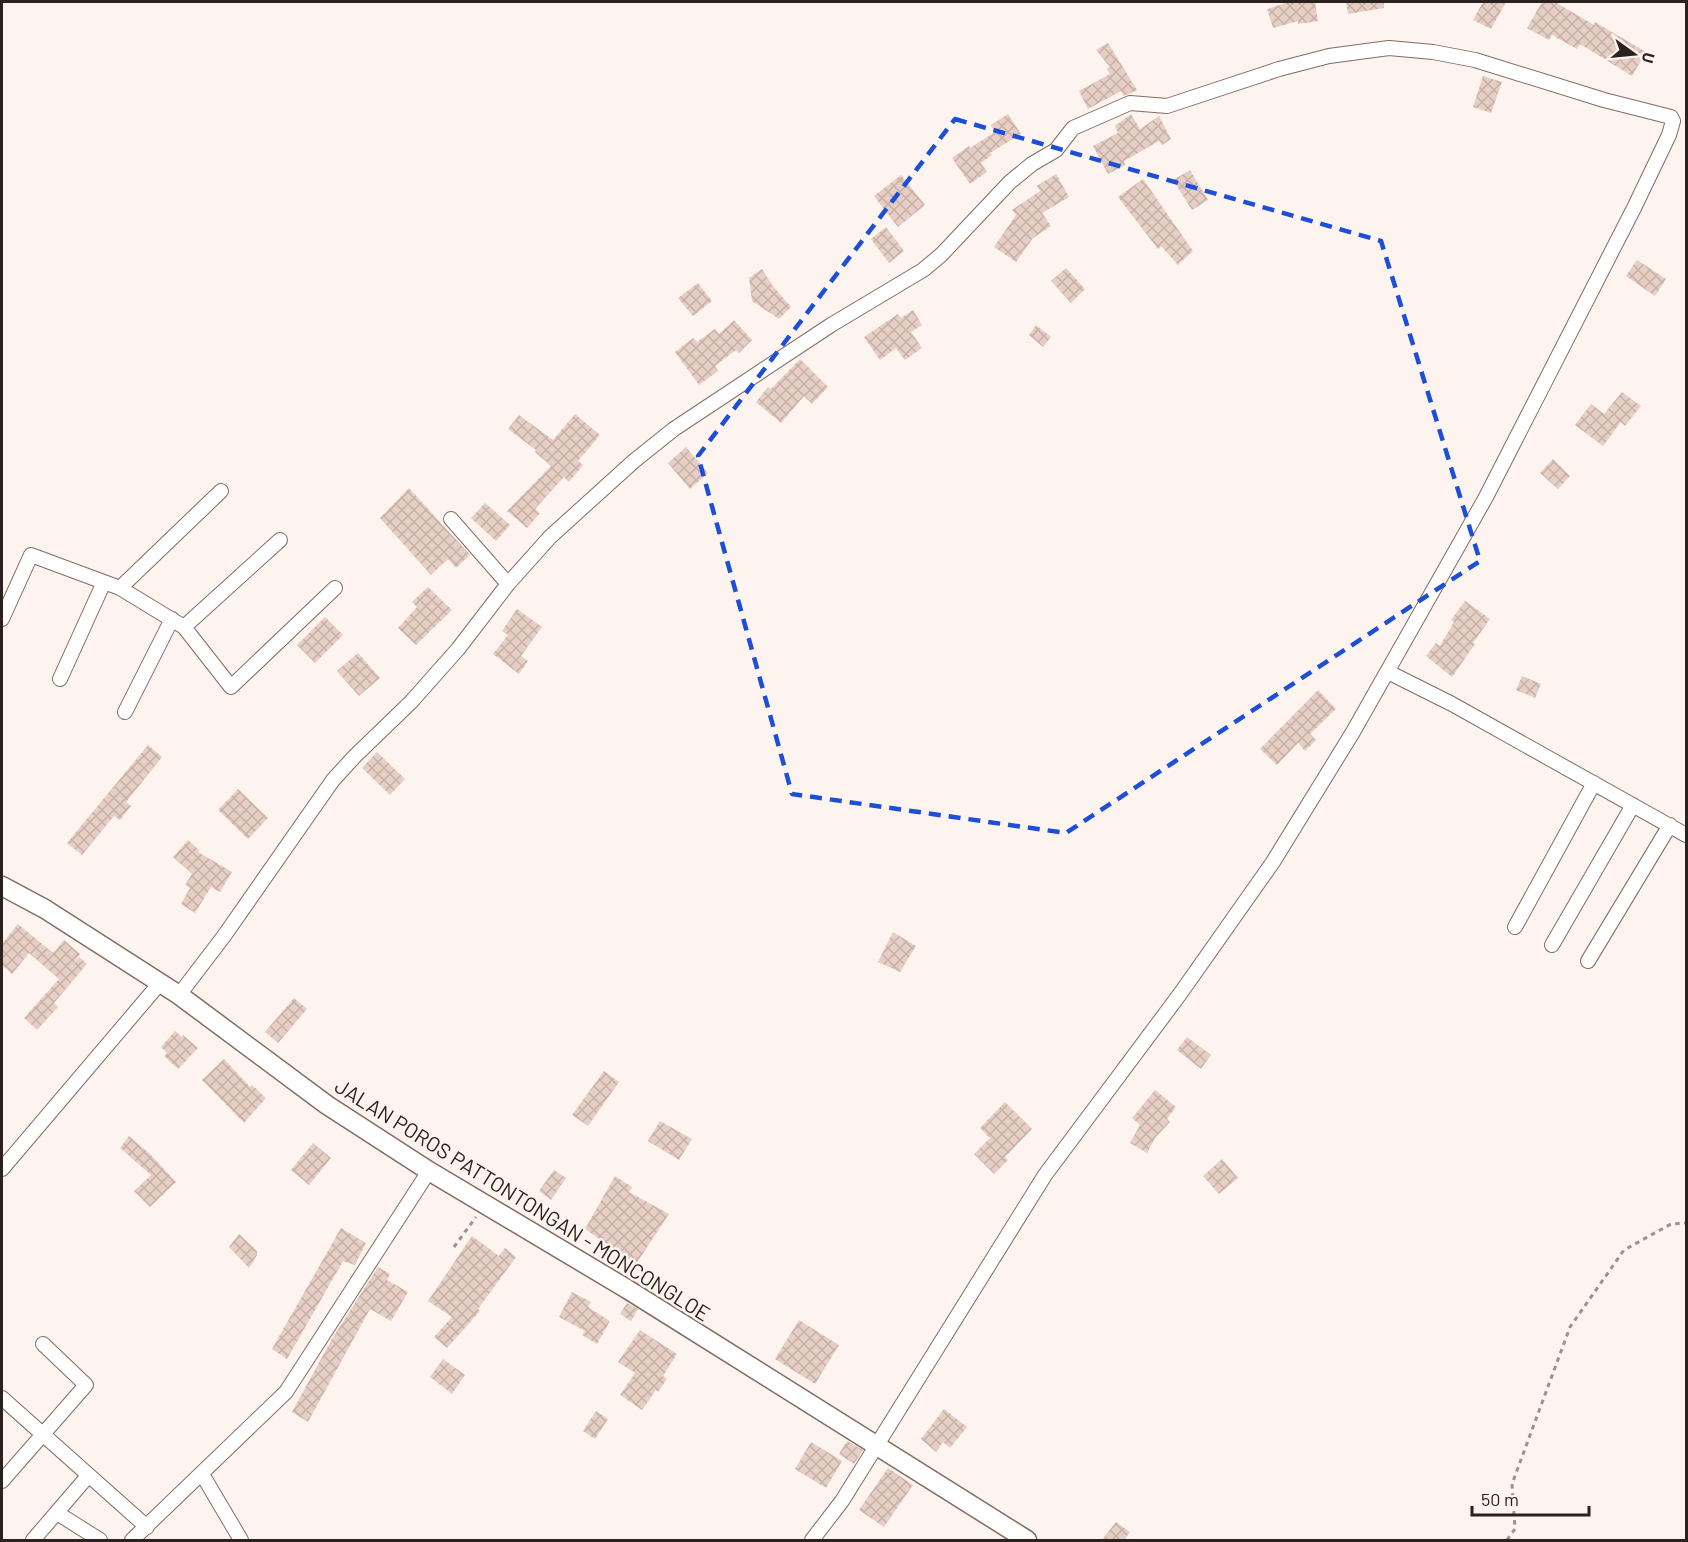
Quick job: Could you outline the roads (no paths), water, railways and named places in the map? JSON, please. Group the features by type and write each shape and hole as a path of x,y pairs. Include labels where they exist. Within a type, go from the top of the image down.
{"street":[{"path":"178,995 237,917 333,780 411,702 458,649 508,584 550,537 634,461 674,429 831,325 923,270 941,255 1010,182 1032,164 1056,150 1073,128 1130,103 1167,106 1279,69 1329,56 1389,48 1434,51 1475,60 1604,100 1668,115 1673,121 1669,135 1634,208 1486,496 1388,672 1273,862 1180,994 1045,1175 842,1501 812,1540"},
{"path":"120,588 221,491"},
{"path":"451,519 508,584"},
{"path":"125,712 178,623 280,540"},
{"path":"2,619 31,555 120,588 178,623 231,687 335,588"},
{"path":"60,679 104,582"},
{"path":"1388,672 1452,704 1686,835"},
{"path":"1515,927 1594,783"},
{"path":"1552,945 1633,805"},
{"path":"1588,961 1670,825"},
{"name":"JALAN POROS PATTONTONGAN - MONCONGLOE","path":"2,886 45,909 178,995 327,1105 429,1171 627,1289 1026,1540"},
{"path":"2,1169 160,983"},
{"path":"132,1540 286,1392 429,1171"},
{"path":"2,1481 86,1385 43,1344"},
{"path":"2,1398 42,1436 147,1527"},
{"path":"202,1474 240,1540"},
{"path":"33,1540 88,1476"},
{"path":"57,1513 100,1540"}]}
